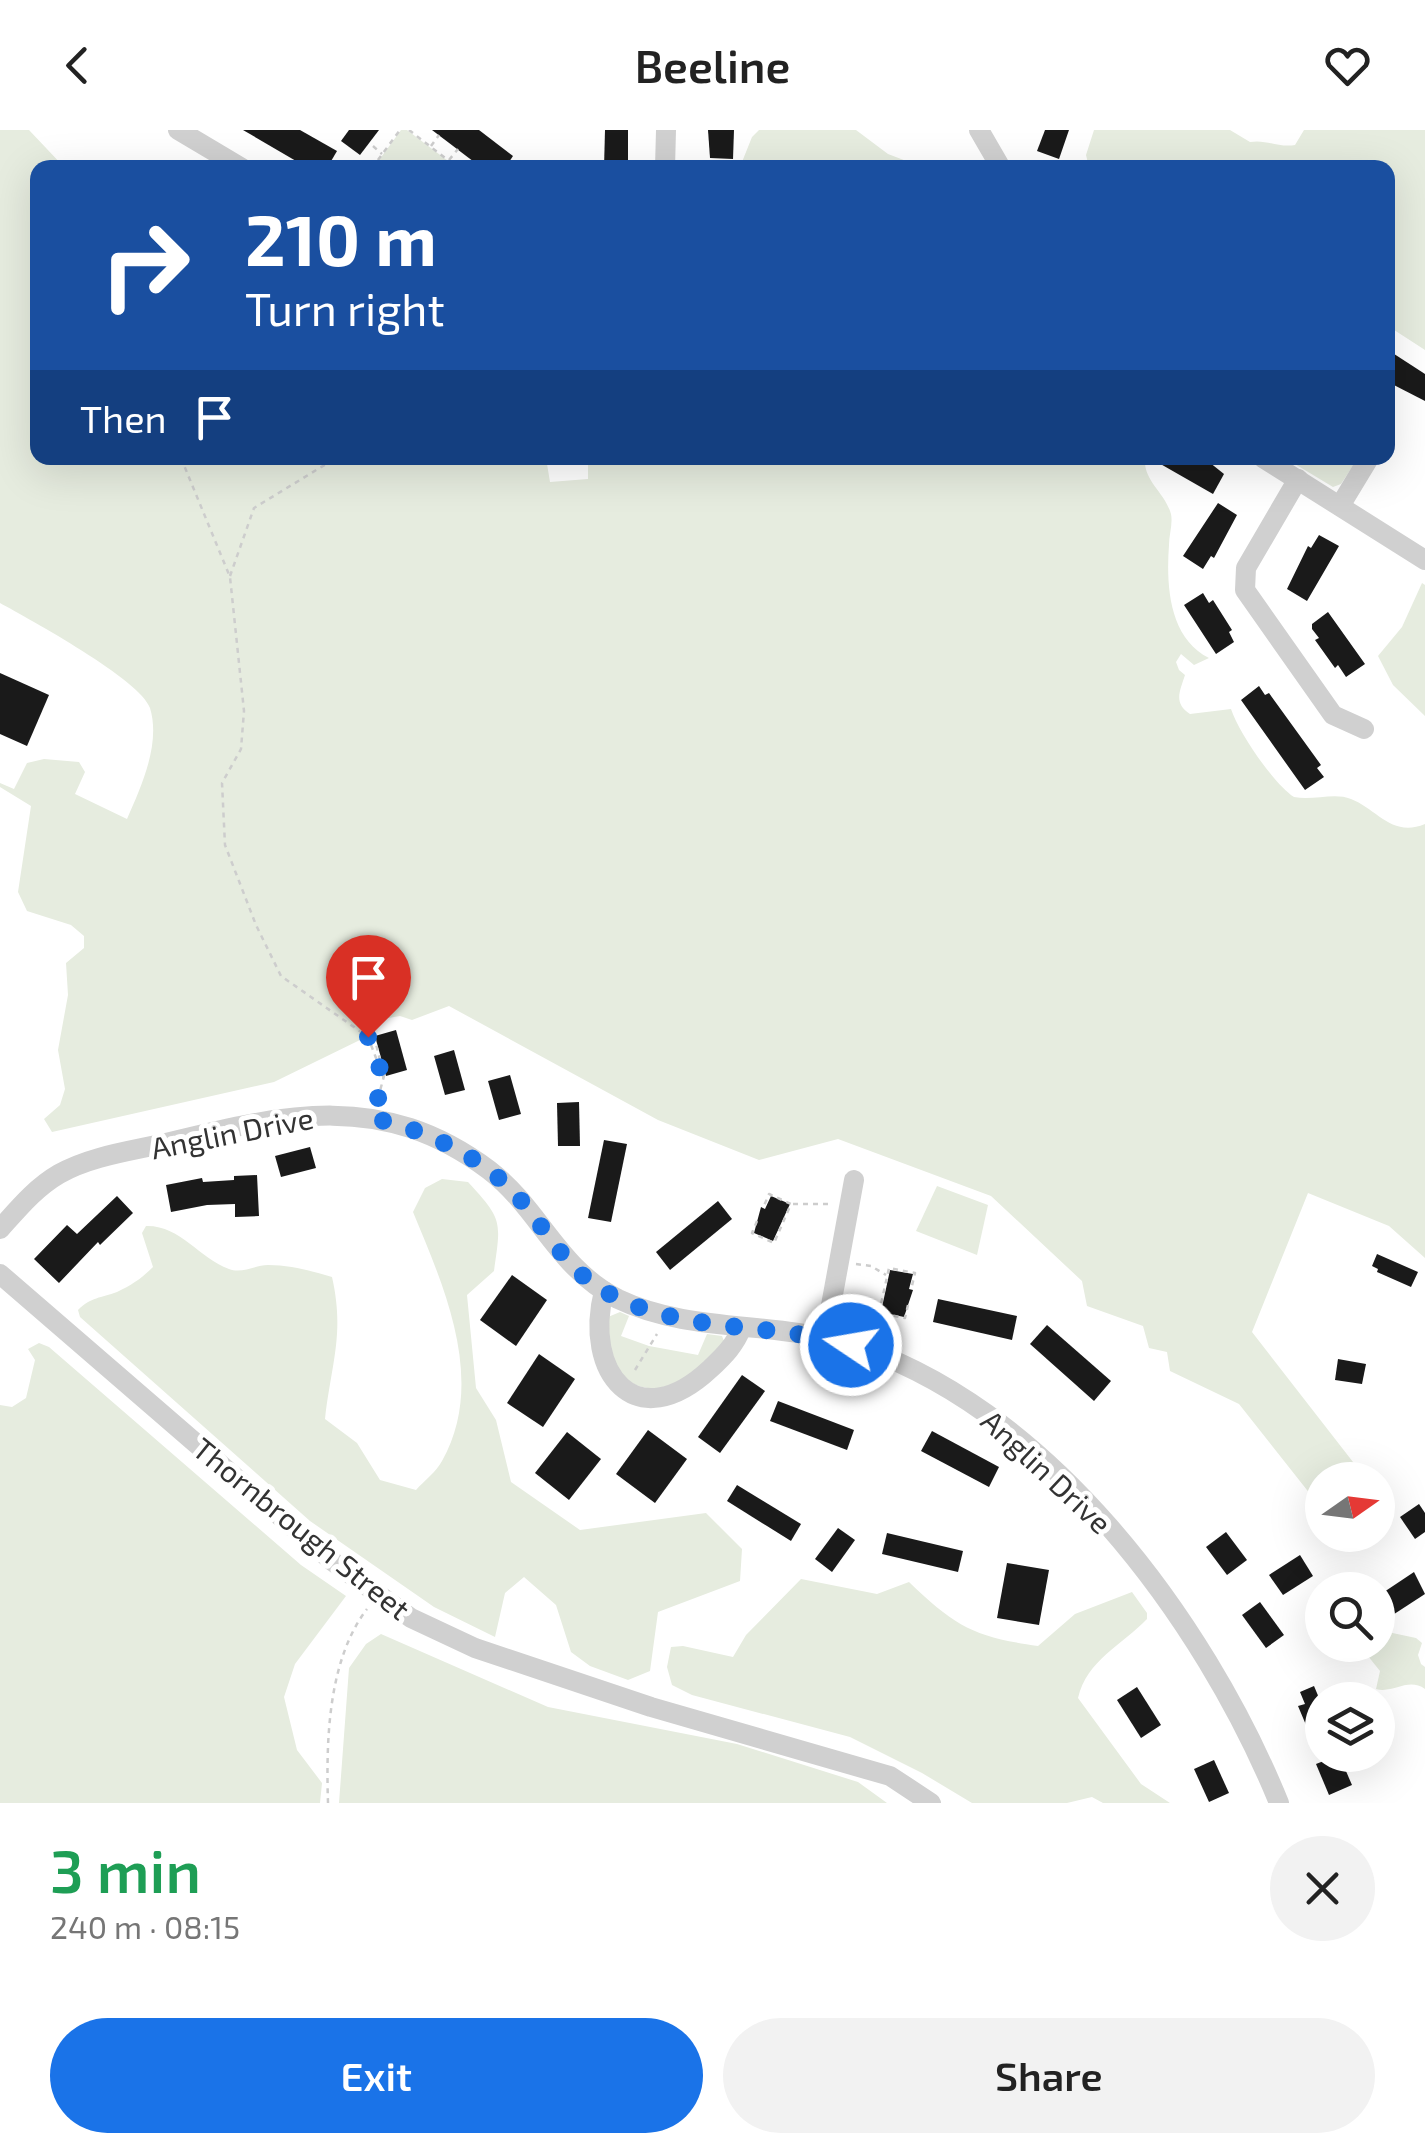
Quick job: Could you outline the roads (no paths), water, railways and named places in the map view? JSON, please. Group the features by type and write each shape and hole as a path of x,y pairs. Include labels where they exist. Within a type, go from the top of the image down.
{"street":[{"path":"178,130 229,160"},
{"path":"665,160 666,130"},
{"path":"979,130 997,160"},
{"path":"997,160 1001,130"},
{"path":"1275,465 1425,560"},
{"path":"1340,506 1365,465"},
{"path":"1298,479 1246,568 1245,590 1333,715 1364,729"},
{"name":"Anglin Drive","path":"0,1229 45,1183 77,1166 226,1128 304,1115 372,1118 436,1139 487,1169 518,1197 566,1262 604,1291 668,1316 825,1338 885,1356 972,1402 1037,1453 1148,1572 1240,1716 1279,1803"},
{"path":"825,1338 854,1180"},
{"name":"Thornbrough Street","path":"0,1274 377,1596 412,1618 474,1648 651,1707 890,1776 931,1803"},
{"path":"604,1291 598,1316 600,1352 609,1373 624,1388 653,1399 681,1392 725,1355 735,1344 742,1326"}]}
